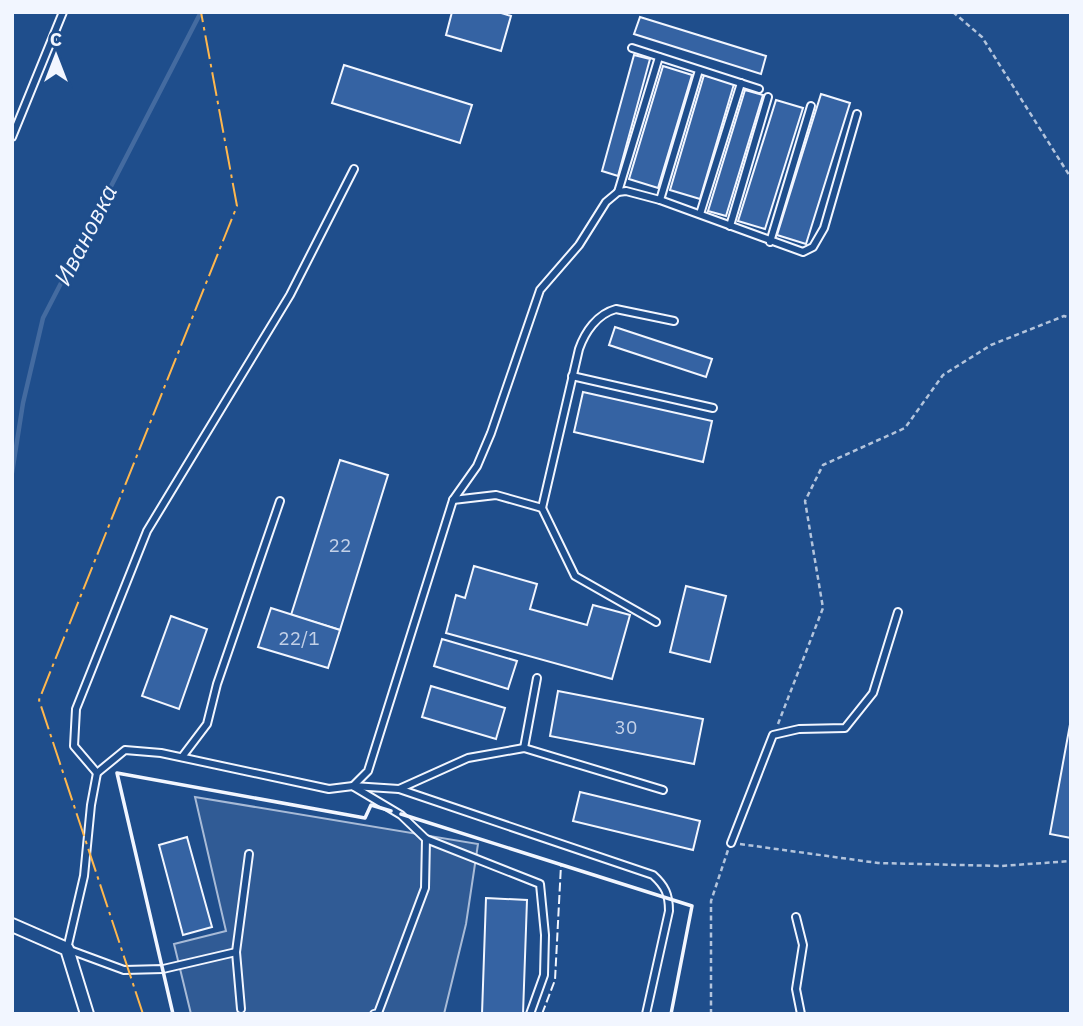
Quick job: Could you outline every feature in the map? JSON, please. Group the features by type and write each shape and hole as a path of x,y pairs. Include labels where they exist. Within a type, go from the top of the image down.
{"street":[{"path":"12,925 67,949 87,1014"}],"lane":[{"path":"12,137 64,12"},
{"path":"632,48 759,89"},
{"path":"618,192 659,57"},
{"path":"660,200 699,70"},
{"path":"700,214 741,83"},
{"path":"730,226 768,97"},
{"path":"770,242 811,106"},
{"path":"353,786 368,771 453,499 482,455 540,290 579,245 606,202 618,192 626,191 660,200 803,252 813,247 824,228 857,114"},
{"path":"12,117 21,120"},
{"path":"97,773 74,746 76,709 147,531 290,295 354,169"},
{"path":"656,622 575,576 542,508 583,338 607,312 615,309 674,321"},
{"path":"572,376 713,408"},
{"path":"453,499 496,495 542,508"},
{"path":"182,757 207,724 217,684 280,501"},
{"path":"731,843 773,735 799,729 845,728 873,693 898,612"},
{"path":"524,748 537,678"},
{"path":"399,789 468,758 524,748 663,790"},
{"path":"236,952 163,969 124,970 67,949 84,876 97,773 125,750 182,757 329,789 353,786 399,789 653,874 664,885 669,896 670,911 646,1014"},
{"path":"353,786 401,815 426,839 540,884 545,935 544,975 530,1014"},
{"path":"377,1013 425,888 426,839"},
{"path":"242,1009 236,952 249,854"},
{"path":"796,917 803,945 796,989 802,1014"}],"path":[{"path":"956,13 982,37 1071,178"},
{"path":"773,735 823,608 805,501 823,464 905,428 943,375 991,345 1064,316 1071,318"},
{"path":"711,1014 711,901 731,843 878,863 1001,866 1071,860"}],"shaded area":[{"path":"195,797 478,844 466,924 444,1014 191,1014 174,944 226,931"}],"building":[{"path":"452,12 498,12 511,16 501,51 446,35"},
{"path":"640,17 766,56 761,74 634,34"},
{"path":"634,55 650,59 618,176 602,171"},
{"path":"344,65 472,105 460,143 332,103"},
{"path":"663,66 692,75 658,188 629,179"},
{"path":"704,75 734,84 700,199 670,190"},
{"path":"745,90 763,95 726,216 708,211"},
{"path":"821,94 850,103 806,244 777,235"},
{"path":"776,100 803,108 765,229 738,221"},
{"path":"615,327 712,359 706,377 609,345"},
{"path":"583,392 712,421 703,462 574,432"},
{"path":"340,460 388,475 340,630 291,615"},
{"path":"474,566 537,584 530,609 587,625 593,605 630,615 612,679 446,633 456,595 465,598"},
{"path":"686,586 726,596 710,662 670,652"},
{"path":"271,608 340,630 328,668 258,647"},
{"path":"171,616 207,629 179,709 142,696"},
{"path":"442,639 517,661 508,689 434,666"},
{"path":"431,686 505,708 496,739 422,717"},
{"path":"558,691 703,719 694,764 550,736"},
{"path":"1071,719 1071,838 1050,834"},
{"path":"580,792 700,821 693,850 573,821"},
{"path":"187,837 212,927 183,935 159,845"},
{"path":"486,898 527,900 523,1014 482,1014"}],"waterway":[{"name":"Ивановка","path":"12,473 23,403 43,318 201,12"}],"fence":[{"path":"542,1014 555,980 561,865"}],"wall":[{"path":"173,1014 117,773 365,818 371,805 391,811"},
{"path":"401,814 692,906 671,1014"}],"power":[{"path":"143,1014 39,700 237,206 201,12"}]}
